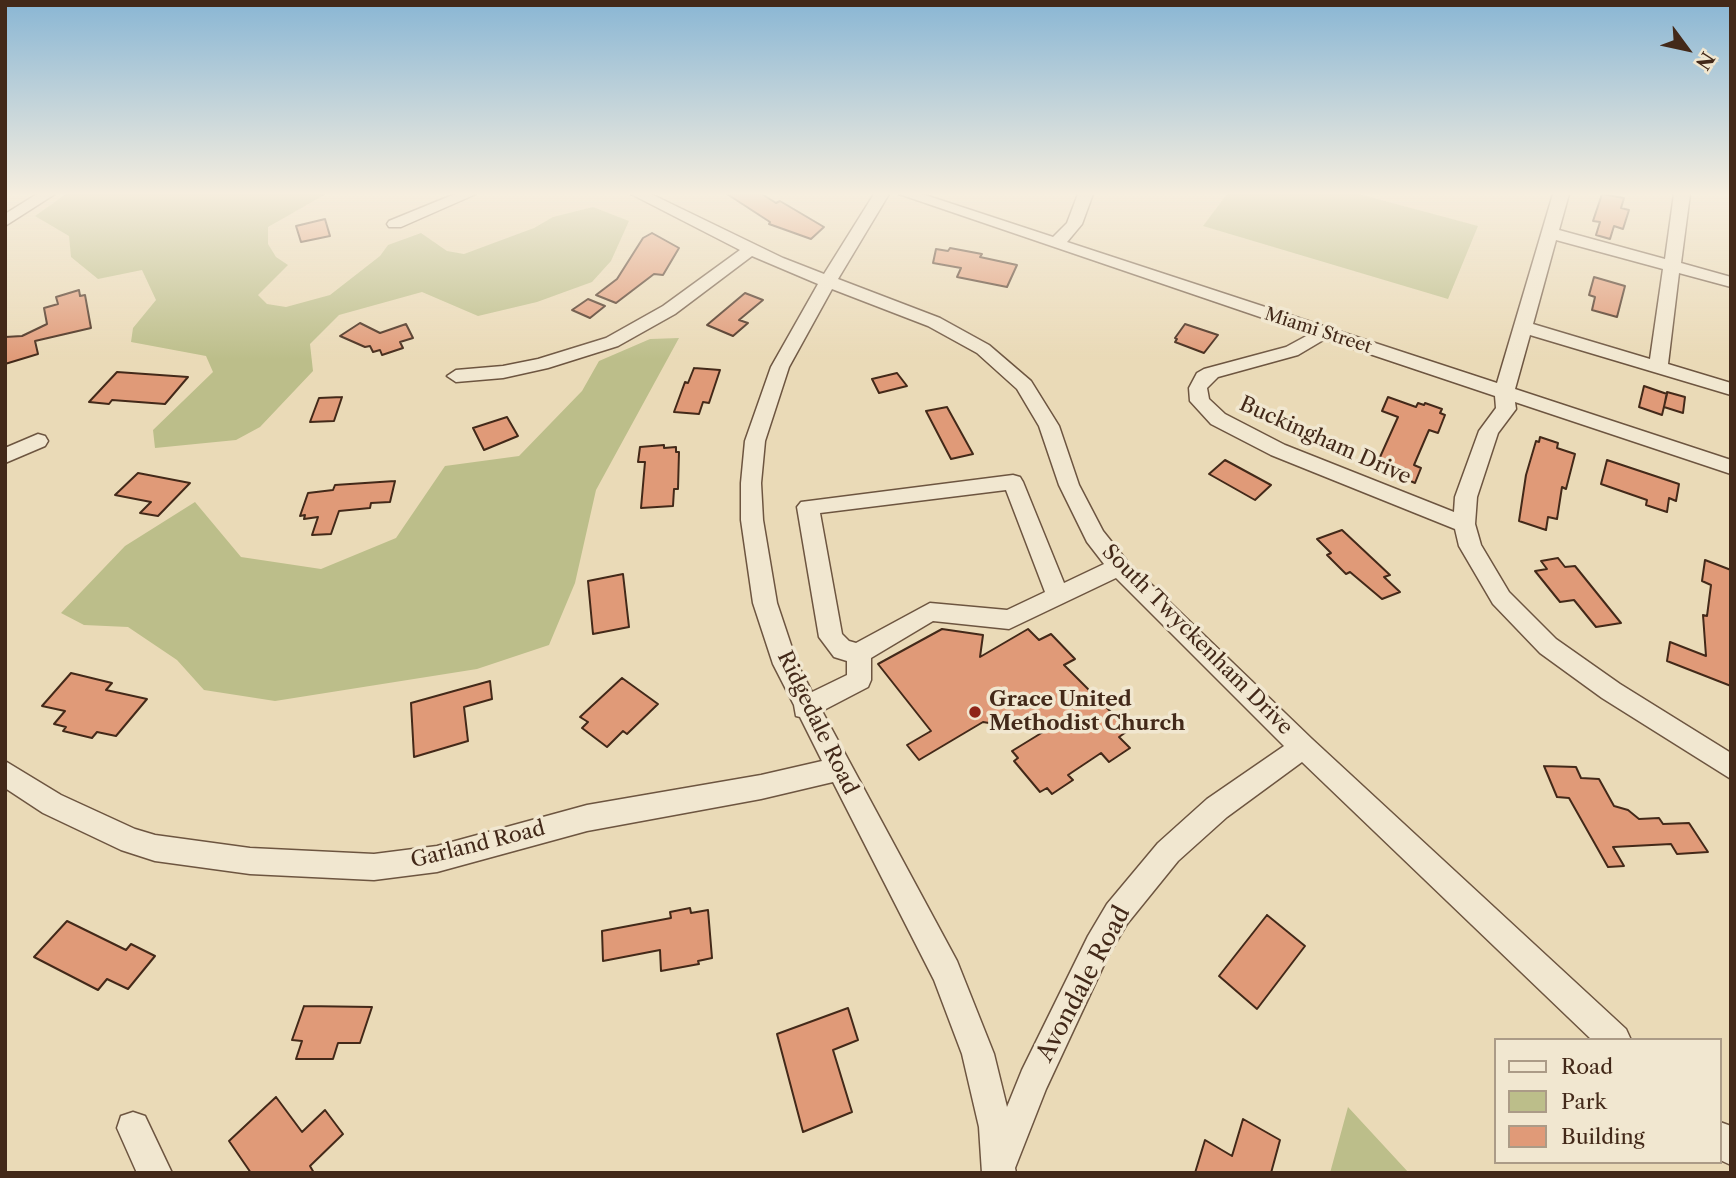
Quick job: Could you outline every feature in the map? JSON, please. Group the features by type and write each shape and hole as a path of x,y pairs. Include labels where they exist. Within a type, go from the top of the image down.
{"street":[{"name":"Ridgedale Road","path":"848,249 780,367 765,405 755,442 751,483 752,520 765,603 785,664 806,708 946,971 978,1054 995,1127 999,1170"},
{"name":"Miami Street","path":"1071,249 1731,467"},
{"path":"1545,249 1504,393 1506,409 1489,432 1466,497 1464,524 1470,546 1483,572 1501,598 1530,630 1580,670 1731,767"},
{"path":"1610,249 1731,282"},
{"path":"1658,367 1675,249"},
{"name":"South Twyckenham Drive","path":"750,250 934,322 983,349 1024,386 1049,426 1069,485 1095,536 1119,567 1303,747 1613,1038"},
{"path":"456,376 541,365 612,342 669,310 750,250"},
{"path":"1523,327 1731,389"},
{"name":"Buckingham Drive","path":"1322,332 1309,343 1292,351 1211,373 1198,388 1200,401 1219,419 1278,450 1464,524"},
{"path":"5,456 38,441"},
{"path":"1058,597 1013,482 808,507 831,637 842,650 859,653 930,612 1009,620 1058,597 1119,567"},
{"path":"806,708 859,680 859,653"},
{"name":"Avondale Road","path":"999,1170 1033,1081 1098,946 1117,914 1160,862 1188,834 1217,808 1303,747"},
{"name":"Garland Road","path":"5,773 52,804 84,820 131,841 155,848 250,861 374,867 437,859 587,818 761,787 838,769"},
{"path":"134,1128 155,1173"}],"green space":[{"path":"70,249 271,249 276,257 288,265 258,295 267,304 286,307 330,295 380,256 385,249 444,249 464,254 478,249 616,249 611,261 592,282 537,302 478,316 422,292 339,315 310,344 313,371 260,427 236,440 155,448 153,430 213,372 206,356 131,342 133,328 156,300 142,270 98,279 71,257"},
{"path":"1280,249 1469,249 1448,299"},
{"path":"679,338 596,490 575,583 549,645 477,669 275,701 204,690 177,660 128,627 84,625 61,613 125,546 195,502 241,557 321,569 396,538 445,466 519,456 582,391 599,361 650,339"},
{"path":"1348,1107 1409,1173 1330,1173"}],"building":[{"path":"636,249 678,249 663,275 654,274 616,303 596,295 617,279"},
{"path":"936,249 955,249 982,254 980,257 1017,265 1007,287 957,277 961,268 933,263"},
{"path":"1594,277 1625,286 1617,317 1592,310 1595,297 1589,295"},
{"path":"79,290 80,296 85,295 91,328 35,341 38,354 5,364 5,337 22,336 47,324 44,308 58,304 56,297"},
{"path":"745,293 763,300 739,320 748,323 733,336 707,325"},
{"path":"588,299 605,306 590,318 572,310"},
{"path":"360,323 380,333 406,324 413,338 400,342 403,348 382,355 380,350 373,352 370,346 365,347 340,336"},
{"path":"1185,324 1218,335 1204,353 1175,342"},
{"path":"694,368 720,370 709,403 703,402 699,414 674,412 685,382 688,383"},
{"path":"117,372 188,377 165,404 112,400 109,404 89,402"},
{"path":"897,373 907,386 879,393 872,379"},
{"path":"1644,386 1667,394 1662,415 1639,407"},
{"path":"1667,392 1685,397 1683,413 1664,407"},
{"path":"342,397 334,421 310,422 319,398"},
{"path":"1388,397 1416,407 1418,403 1425,403 1442,409 1440,413 1445,415 1438,433 1429,430 1414,465 1421,468 1415,483 1376,466 1398,417 1382,411"},
{"path":"947,407 973,454 951,459 926,411"},
{"path":"507,417 518,436 484,450 473,428"},
{"path":"1540,437 1558,443 1557,448 1575,454 1566,489 1562,487 1557,519 1548,517 1546,530 1519,521 1526,475 1536,441 1539,442"},
{"path":"664,445 664,448 676,447 676,452 679,452 678,489 674,489 673,506 641,508 645,462 638,462 640,447"},
{"path":"1225,460 1271,485 1255,500 1209,474"},
{"path":"1607,460 1679,484 1676,501 1669,498 1667,512 1646,505 1647,500 1601,484"},
{"path":"138,473 190,483 158,516 140,513 151,502 115,495"},
{"path":"395,481 390,502 371,503 370,508 339,511 331,534 312,535 318,517 304,519 305,515 300,516 308,493 333,490 335,485"},
{"path":"1342,530 1390,575 1384,577 1400,592 1382,599 1350,572 1346,574 1327,555 1331,553 1317,539"},
{"path":"1558,558 1565,567 1575,566 1621,623 1596,627 1574,600 1560,602 1535,571 1547,569 1541,561"},
{"path":"1705,560 1731,570 1731,686 1667,661 1670,642 1706,656 1703,615 1707,616 1711,585 1702,581"},
{"path":"623,574 629,627 593,634 588,581"},
{"name":"Grace United Methodist Church","path":"942,629 983,635 980,657 1028,629 1039,640 1051,634 1075,659 1064,665 1129,730 1119,737 1130,748 1109,762 1101,753 1068,775 1073,780 1052,794 1047,788 1040,792 1014,761 1018,758 1012,751 1043,732 983,722 919,760 907,745 931,731 878,664"},
{"path":"71,673 112,683 106,690 147,699 116,736 97,732 92,738 63,731 66,727 54,724 65,711 42,706"},
{"path":"622,678 658,704 627,734 623,731 607,747 582,728 588,722 580,717"},
{"path":"490,681 492,699 464,707 468,741 414,757 411,703"},
{"path":"1544,766 1576,767 1581,778 1599,779 1614,806 1628,810 1639,819 1659,818 1663,824 1689,823 1708,852 1677,854 1671,844 1613,847 1624,866 1608,867 1569,798 1557,797"},
{"path":"690,908 691,913 708,910 712,958 698,961 699,964 661,971 660,950 603,961 602,931 671,918 670,912"},
{"path":"1267,915 1305,946 1257,1009 1219,976"},
{"path":"67,921 126,950 131,944 155,956 128,989 107,979 98,990 34,957"},
{"path":"304,1006 372,1007 360,1043 338,1043 333,1059 296,1059 302,1041 292,1040"},
{"path":"848,1008 858,1040 833,1050 852,1112 803,1132 777,1034"},
{"path":"276,1097 302,1132 325,1110 343,1134 310,1166 314,1173 251,1173 229,1141"},
{"path":"1243,1119 1280,1140 1271,1173 1195,1173 1205,1140 1232,1156"}],"place":[{"name":"Grace United Methodist Church","path":"975,712"}]}
